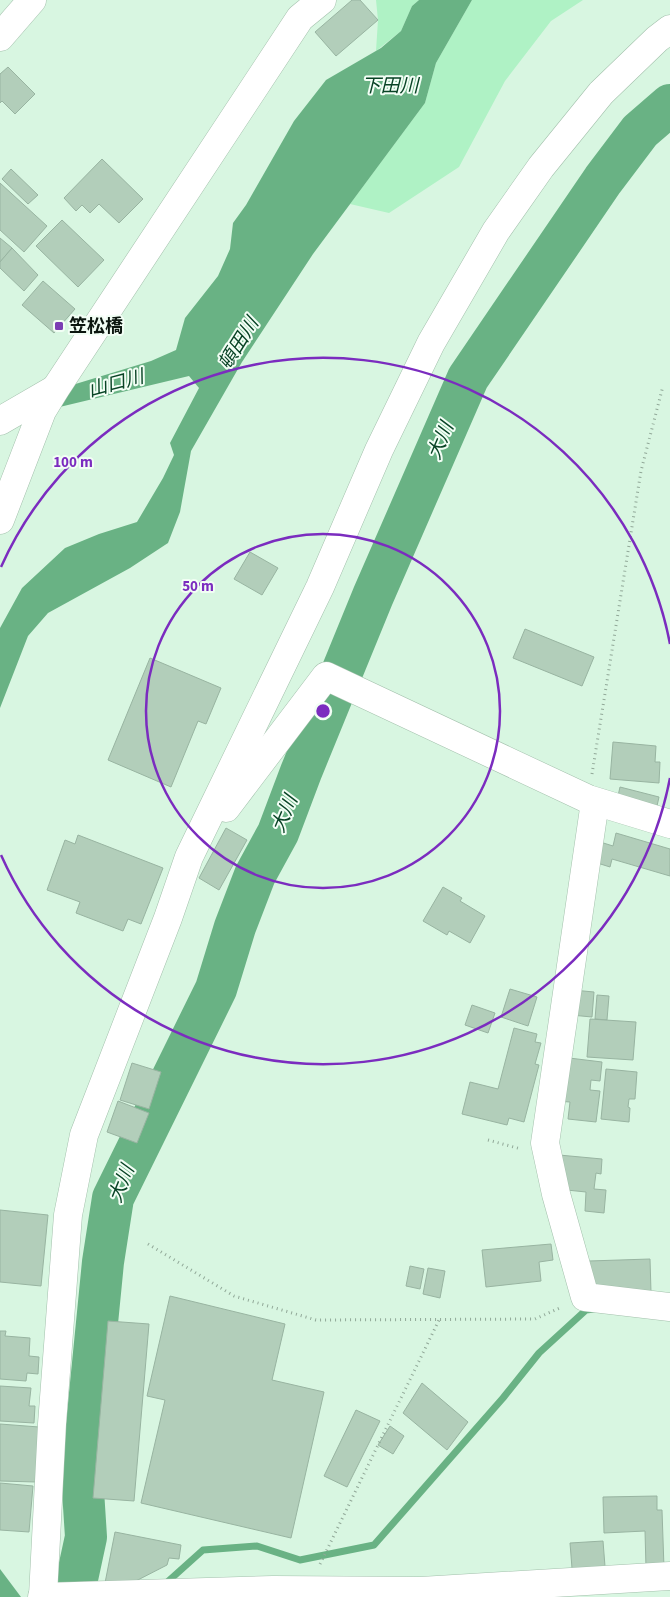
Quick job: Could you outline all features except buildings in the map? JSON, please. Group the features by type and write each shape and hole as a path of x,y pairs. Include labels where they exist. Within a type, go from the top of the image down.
{"street":[{"path":"0,37 32,0"},
{"path":"0,520 42,411 56,388 300,18 322,0"},
{"path":"670,29 657,39 601,94 541,167 496,232 431,342 379,450 320,586 189,857 168,918 84,1135 68,1215 52,1424 42,1597 307,1590 420,1591 670,1576"},
{"path":"0,421 56,388"},
{"path":"189,857 326,676 591,800 670,824"},
{"path":"591,800 545,1143 556,1194 585,1297 670,1307"}],"path":[{"path":"591,800 641,471 663,386"},
{"path":"488,1140 536,1154 548,1155"},
{"path":"148,1244 234,1296 316,1320 535,1319 585,1297"},
{"path":"307,1590 439,1320"}],"shaded area":[{"path":"376,0 419,0 412,6 401,31 376,51 378,20"},
{"path":"472,0 583,0 551,21 505,81 459,167 389,213 350,204 425,103 436,63"}],"water":[{"name":"下田川","path":"419,0 472,0 436,63 425,103 313,254 242,362 191,451 180,512 168,543 130,568 48,613 28,636 0,708 0,628 22,588 65,548 99,534 137,522 174,455 170,443 199,388 189,376 22,416 0,407 151,361 176,350 185,318 218,276 230,249 233,223 246,205 294,121 326,80 381,48 401,31 412,6"},
{"path":"0,1569 21,1597 0,1597"}],"waterway":[{"name":"大川","path":"75,1588 86,1537 82,1475 103,1262 113,1198 216,989 235,927 255,875 278,833 373,596 468,378 603,180 640,131 670,105"},
{"path":"164,1585 203,1550 257,1546 300,1560 374,1545 503,1398 539,1353 586,1310 594,1309"}],"place":[{"name":"笠松橋","path":"59,326"}],"water label":[{"name":"頓田川","path":"239,344"},
{"name":"山口川","path":"116,384"}]}
